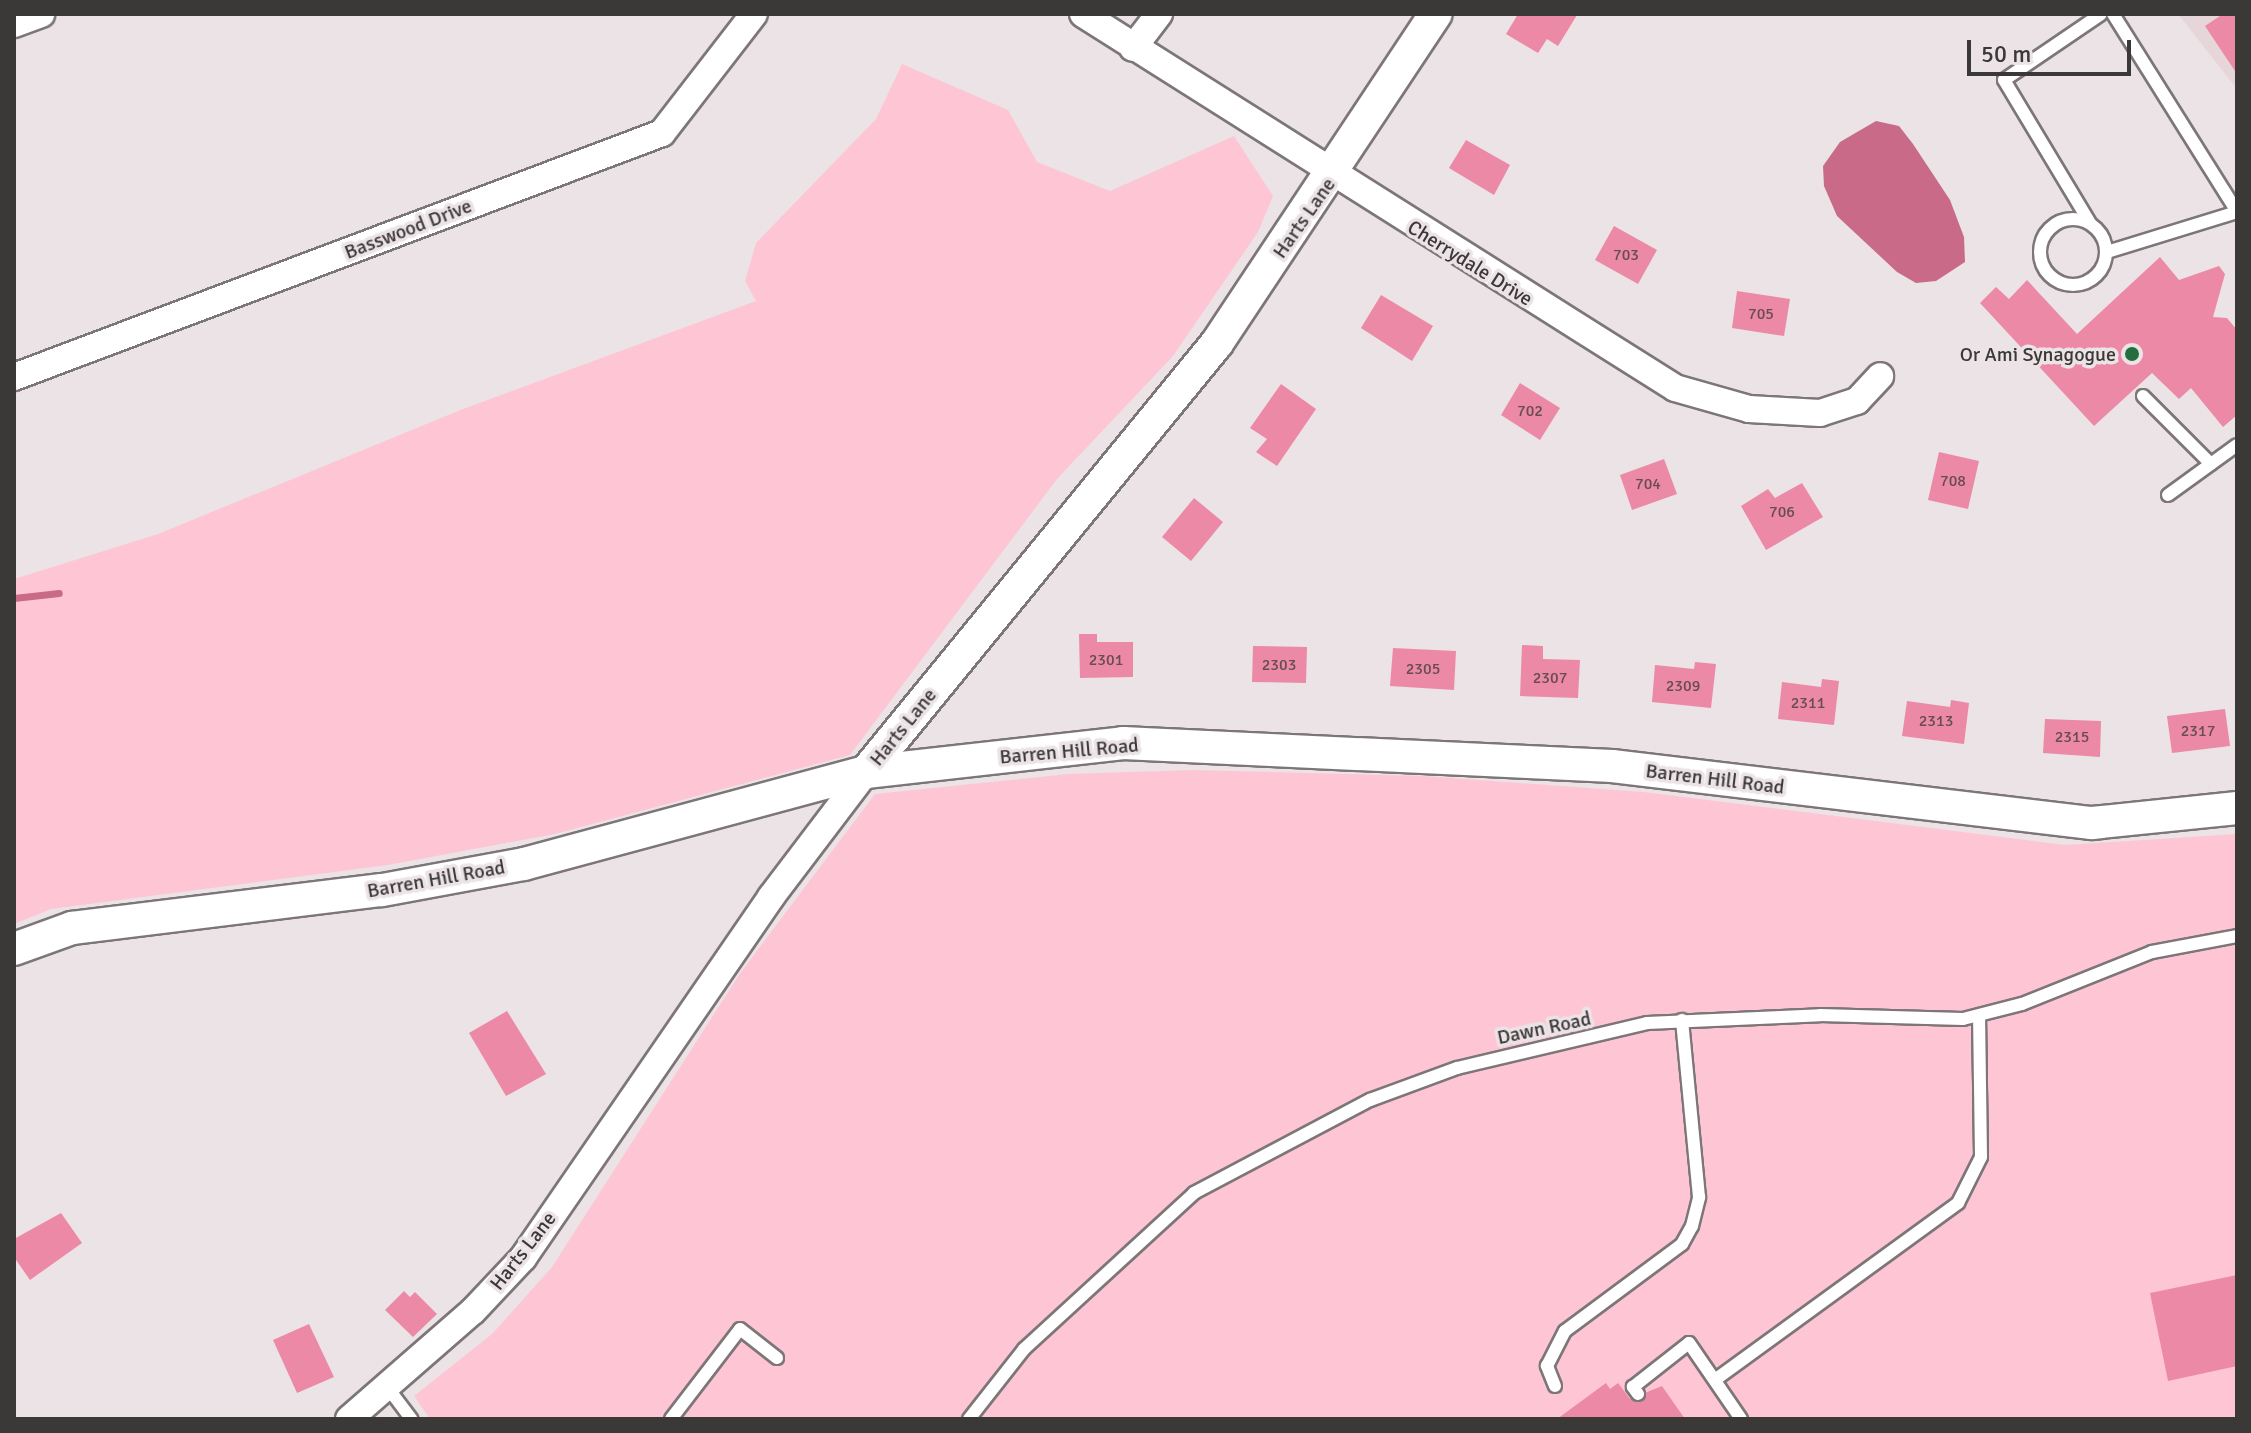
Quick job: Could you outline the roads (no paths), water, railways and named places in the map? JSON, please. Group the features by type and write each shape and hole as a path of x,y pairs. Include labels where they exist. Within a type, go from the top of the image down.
{"street":[{"path":"14,24 41,14"},
{"name":"Basswood Drive","path":"14,377 662,133 754,14"},
{"name":"Cherrydale Drive","path":"1083,14 1332,177 1675,388 1749,409 1820,413 1857,401 1880,376"},
{"path":"1133,48 1159,14"},
{"name":"Harts Lane","path":"349,1419 388,1388 523,1258 771,897 866,772 1217,343 1332,177 1436,14"},
{"name":"Barren Hill Road","path":"14,949 72,928 382,890 524,864 866,772 1123,743 1254,746 1612,766 2092,823 2237,808"}],"lane":[{"path":"2090,223 2073,218 2049,229 2039,252 2043,269 2073,286 2102,269 2107,252 2090,223 2004,80 2101,14"},
{"path":"2107,252 2237,212 2113,14"},
{"path":"2143,396 2211,464"},
{"path":"2168,495 2237,445"},
{"name":"Dawn Road","path":"969,1419 1024,1349 1105,1271 1194,1193 1291,1137 1457,1068 1682,1020 1820,1015 1943,1021 1979,1016 2152,952 2237,936"},
{"path":"1716,1379 1958,1203 1981,1157 1979,1016"},
{"path":"1555,1386 1547,1366 1565,1331 1682,1244 1692,1226 1699,1197 1682,1020"},
{"path":"671,1419 740,1329 777,1358"},
{"path":"1638,1394 1633,1387 1689,1343 1741,1419"},
{"path":"388,1388 411,1419"}],"waterway":[{"path":"14,598 59,593"}],"place":[{"name":"Or Ami Synagogue","path":"2132,354"}]}
